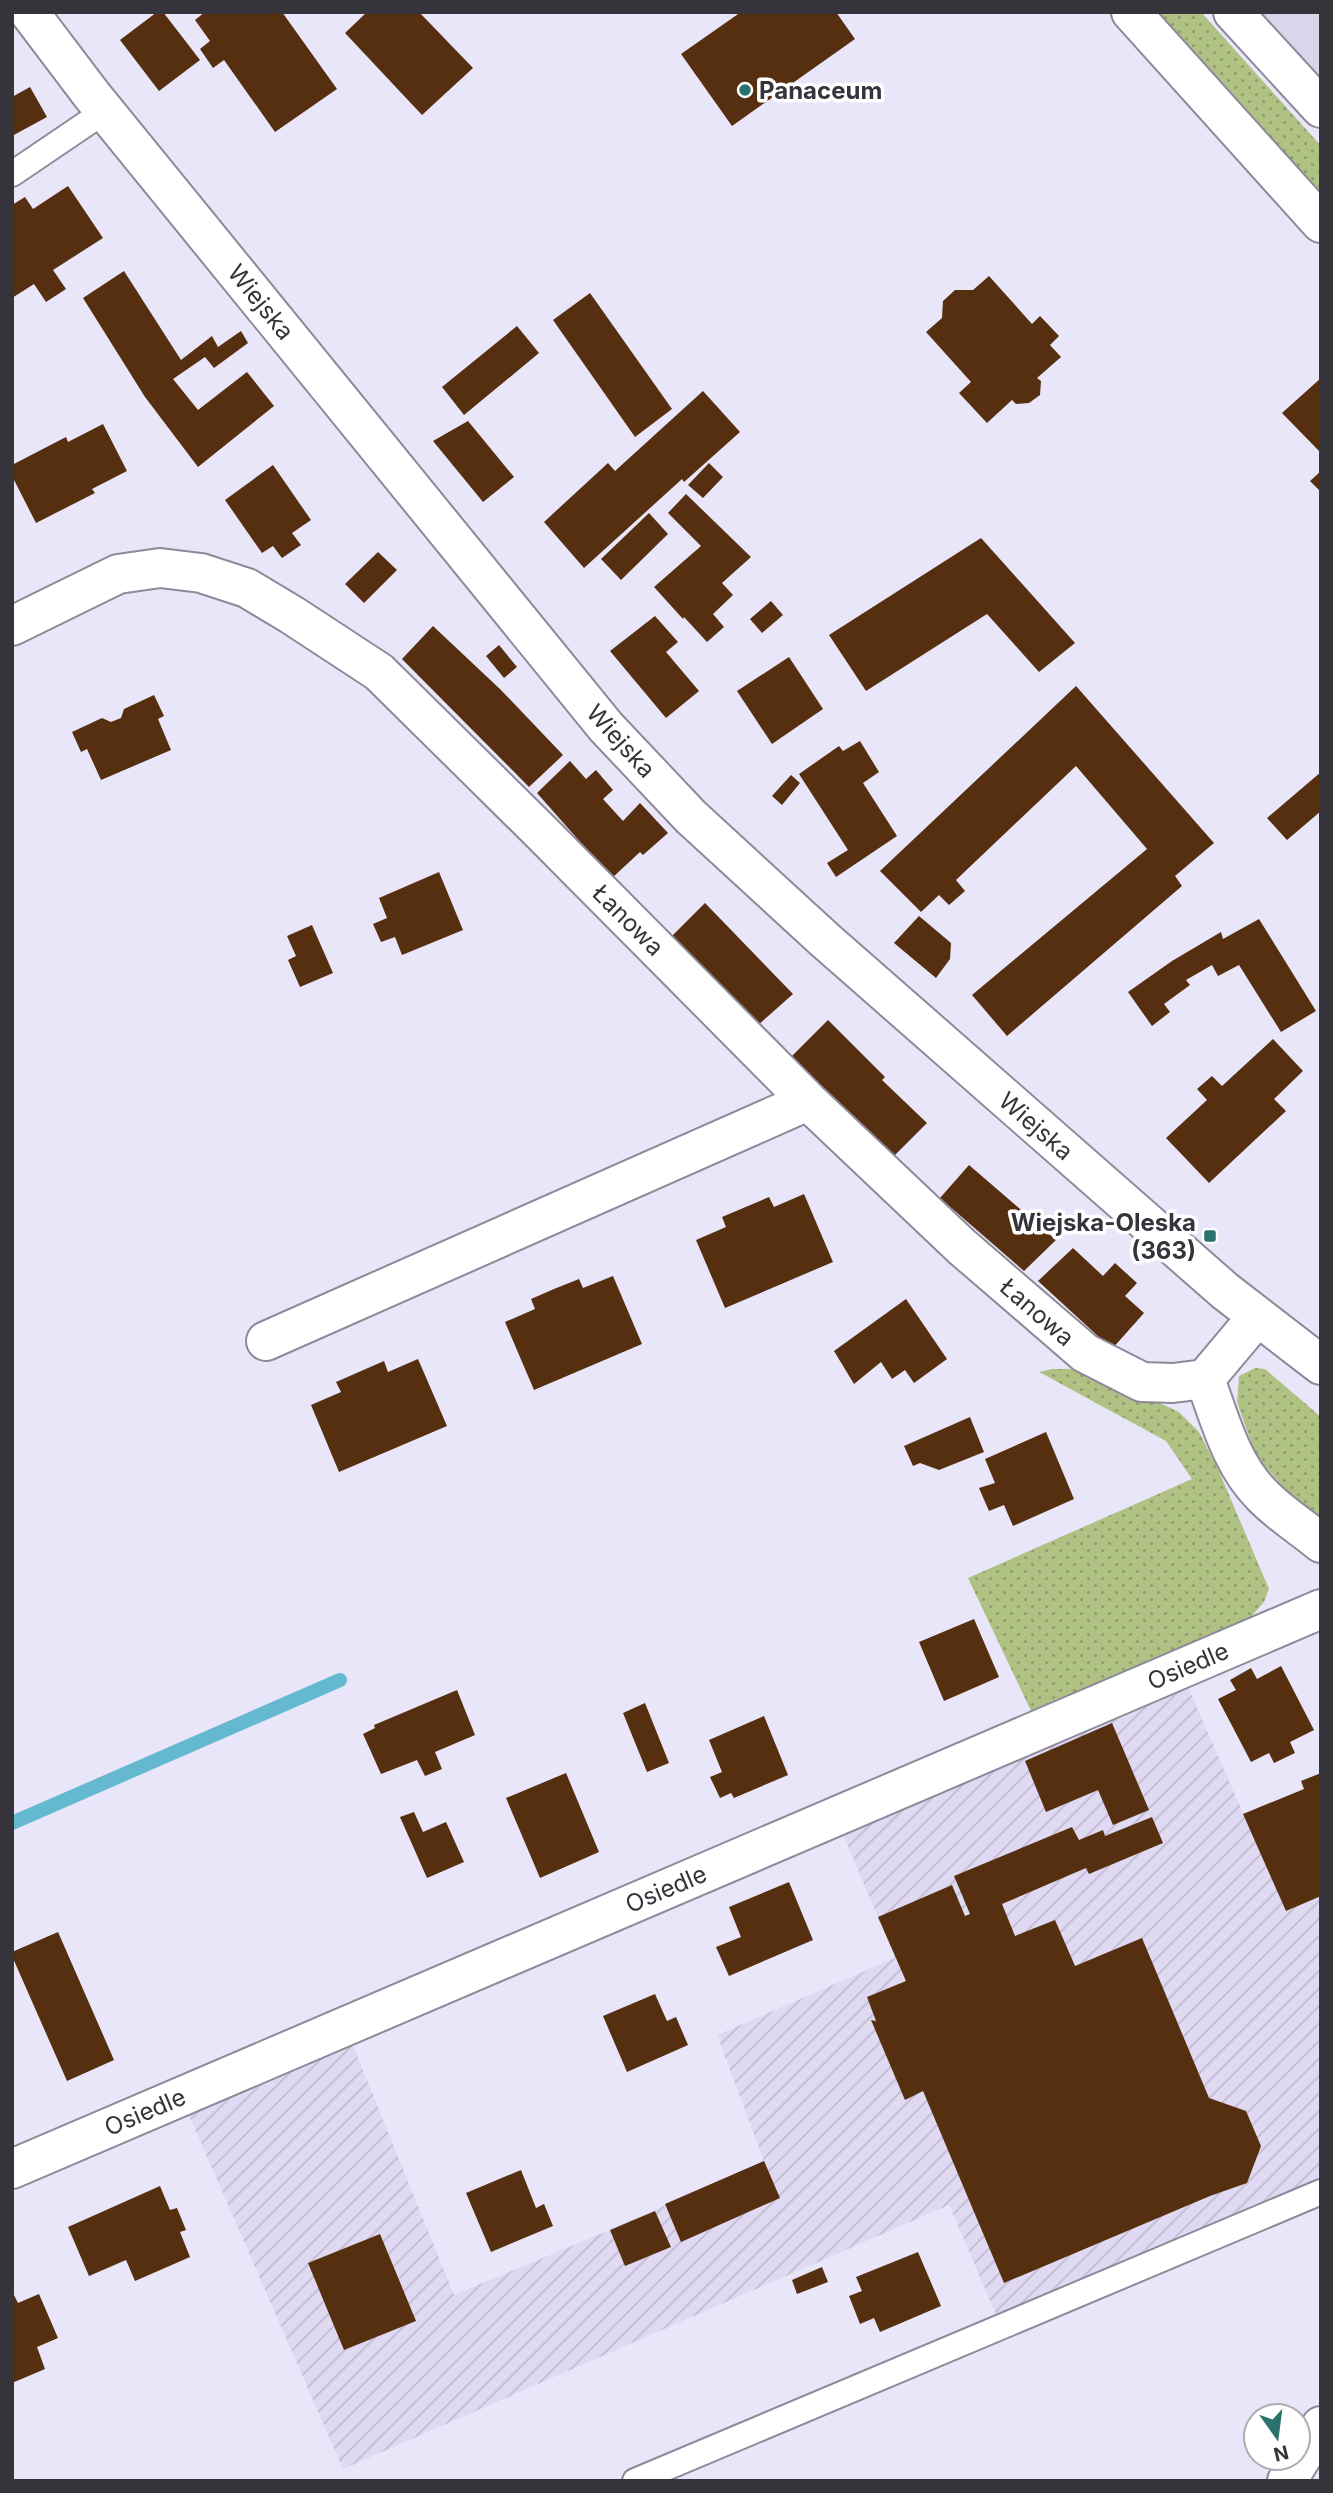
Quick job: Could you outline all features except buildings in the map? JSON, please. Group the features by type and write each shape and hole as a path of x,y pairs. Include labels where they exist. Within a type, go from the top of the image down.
{"street":[{"name":"Wiejska","path":"29,12 105,111 606,727 691,817 899,1005 1257,1317 1321,1365"},
{"path":"1131,12 1321,223"},
{"path":"1233,12 1321,108"},
{"name":"Łanowa","path":"12,626 118,574 160,568 201,573 252,590 379,672 808,1101 962,1247 1085,1353 1142,1382 1173,1383 1205,1379"},
{"path":"265,1341 808,1101"},
{"path":"1257,1317 1205,1379 1231,1450 1244,1471 1261,1494 1321,1543"},
{"name":"Osiedle","path":"12,2169 1321,1609"},
{"path":"1287,2481 1321,2426"}],"lane":[{"path":"12,174 105,111"},
{"path":"635,2481 1321,2192"}],"shaded area":[{"path":"1233,12 1321,12 1321,108"},
{"path":"1187,1685 1286,1911 1321,1896 1321,2192 1001,2326 949,2205 343,2469 181,2097 345,2026 454,2295 610,2230 764,2161 717,2035 895,1958 843,1834"}],"green space":[{"path":"1158,12 1201,12 1321,146 1321,194"},
{"path":"1255,1368 1265,1369 1321,1417 1321,1514 1311,1519 1256,1456 1237,1402 1239,1376"},
{"path":"1074,1369 1123,1386 1179,1412 1199,1432 1218,1469 1269,1589 1264,1602 1249,1619 1032,1713 968,1578 1192,1479 1166,1441 1039,1372"}],"waterway":[{"path":"12,1823 340,1680"}],"place":[{"name":"Panaceum","path":"745,90"},
{"name":"Wiejska-Oleska (363)","path":"1210,1236"}]}
